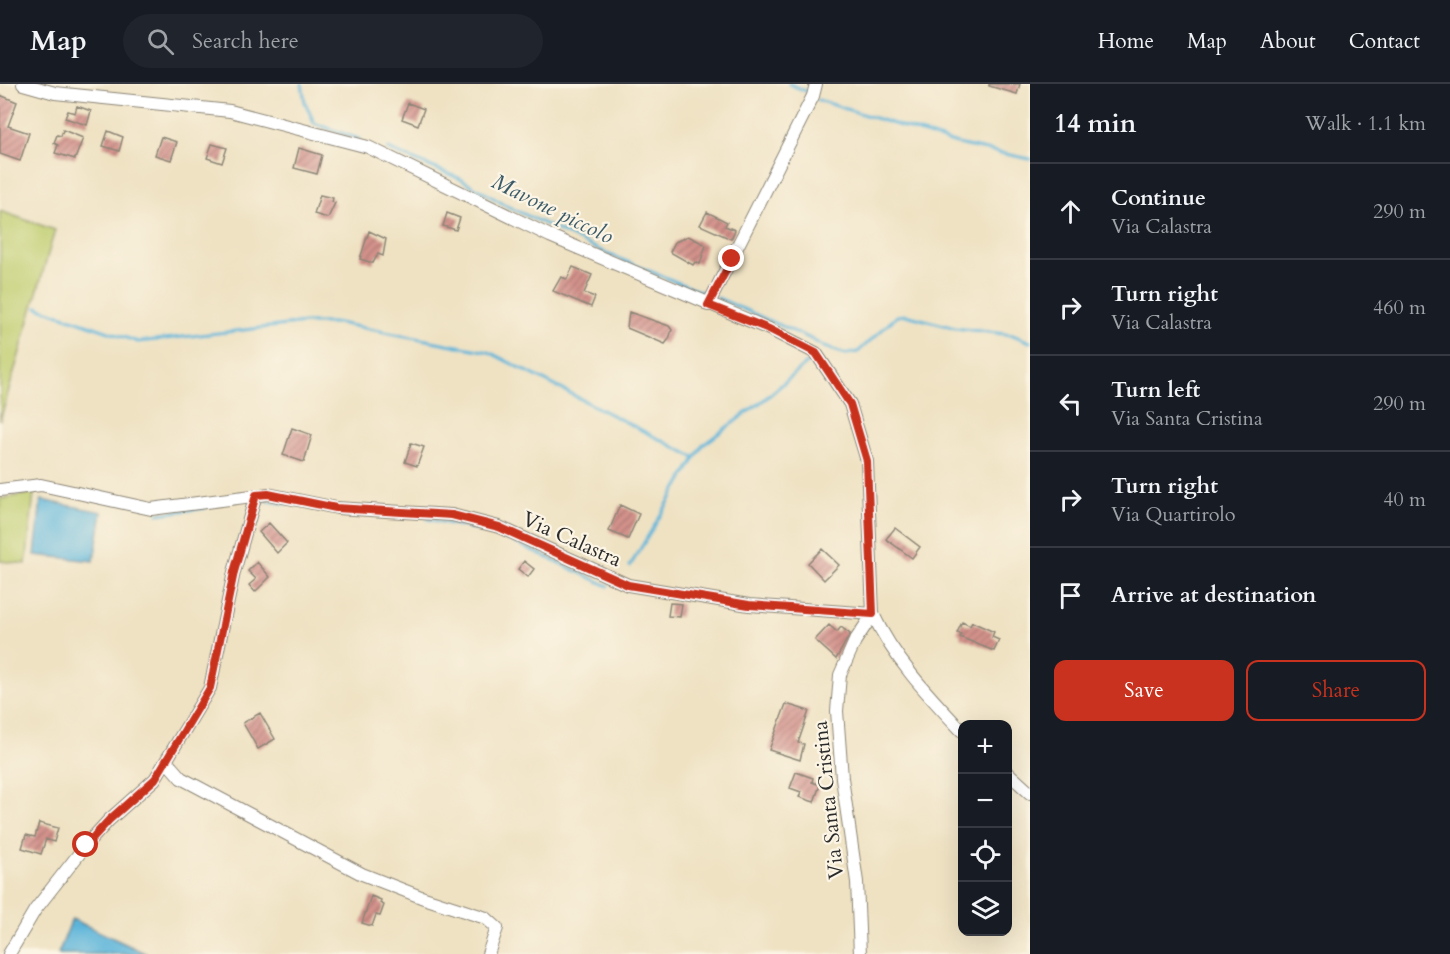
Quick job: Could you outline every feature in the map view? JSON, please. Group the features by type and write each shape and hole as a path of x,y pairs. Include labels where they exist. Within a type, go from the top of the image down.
{"street":[{"path":"23,84 55,93 230,111 368,147 550,236 769,329 816,353 850,404 867,461 873,614 881,632 911,672 958,725"},
{"path":"708,305 813,96 816,84"},
{"name":"Via Calastra","path":"0,490 41,485 151,509 268,494 336,508 452,515 499,527 628,585 749,605 873,614"},
{"path":"9,954 35,910 86,845 109,820 155,779 210,688 234,572 256,495"},
{"name":"Via Santa Cristina","path":"860,954 857,882 842,778 837,711 840,675 855,641 873,614"},
{"path":"166,762 181,777 303,840 362,874 486,918 497,928 488,954"},
{"path":"1009,774 1030,793"}],"green space":[{"path":"0,211 55,230 0,421"},
{"path":"34,493 26,564 0,561 0,499"}],"water":[{"path":"41,500 102,512 94,561 35,555"},
{"path":"72,919 147,954 58,954"}],"building":[{"path":"989,84 1020,84 1017,94 989,86"},
{"path":"0,95 17,102 8,126 29,133 20,161 0,154"},
{"path":"408,103 424,109 418,125 402,119"},
{"path":"77,106 91,111 87,125 65,118 68,111 75,113"},
{"path":"63,130 83,138 75,159 55,153 58,145 54,143 57,135 61,136"},
{"path":"108,131 123,137 119,151 103,146"},
{"path":"161,137 177,142 171,160 155,155"},
{"path":"212,144 227,148 222,163 207,158"},
{"path":"299,148 322,155 317,174 294,168"},
{"path":"320,195 333,198 332,202 335,203 328,218 314,214"},
{"path":"707,212 727,222 725,226 735,230 731,239 700,225"},
{"path":"447,213 460,218 456,230 443,226"},
{"path":"369,231 386,239 383,256 378,254 373,263 360,259"},
{"path":"688,236 706,245 700,264 695,262 693,265 670,252 675,242"},
{"path":"573,267 592,275 584,293 595,297 591,307 553,291 561,277 567,279"},
{"path":"629,312 669,326 672,330 669,339 665,344 627,328"},
{"path":"292,428 312,435 304,462 283,455"},
{"path":"411,443 424,447 417,466 405,462"},
{"path":"620,505 639,514 628,539 609,531"},
{"path":"269,523 287,543 277,553 259,532"},
{"path":"895,528 920,547 912,558 886,539"},
{"path":"822,549 839,565 824,580 808,563"},
{"path":"524,561 534,569 528,577 518,569"},
{"path":"257,562 270,577 255,592 249,585 256,579 248,571"},
{"path":"670,603 682,604 680,617 668,616"},
{"path":"962,622 970,626 972,622 994,632 992,637 999,640 994,651 960,637 961,634 957,633"},
{"path":"829,625 837,632 841,627 850,634 836,659 815,640"},
{"path":"786,704 809,711 798,743 804,744 800,760 769,750"},
{"path":"260,713 275,739 258,749 243,723"},
{"path":"796,772 813,778 812,782 820,785 814,802 799,797 801,792 790,788"},
{"path":"39,823 58,828 54,842 46,839 41,854 22,848 26,835 35,837"},
{"path":"371,896 381,900 380,903 384,905 380,916 376,915 372,926 362,923"}],"waterway":[{"name":"Mavone piccolo","path":"302,84 305,102 314,123 359,139"},
{"name":"Mavone piccolo","path":"789,84 806,91"},
{"name":"Mavone piccolo","path":"818,100 957,144 1030,159"},
{"name":"Mavone piccolo","path":"388,149 461,179 509,207 610,255 706,294"},
{"name":"Mavone piccolo","path":"718,298 809,338 824,347 846,354 858,352 897,316 906,315 955,328 1013,335 1030,342"},
{"path":"37,307 138,342 305,323 338,323 489,352 694,457"},
{"path":"630,566 703,445 765,399 807,363"},
{"path":"268,501 290,504"},
{"path":"158,514 205,508"},
{"path":"428,519 497,534 608,586"}],"route":[{"path":"86,845 109,820 155,779 210,688 234,572 256,495 268,494 336,508 452,515 499,527 628,585 749,605 873,614 867,461 859,427 850,404 816,353 794,340 708,305 732,259"}]}
